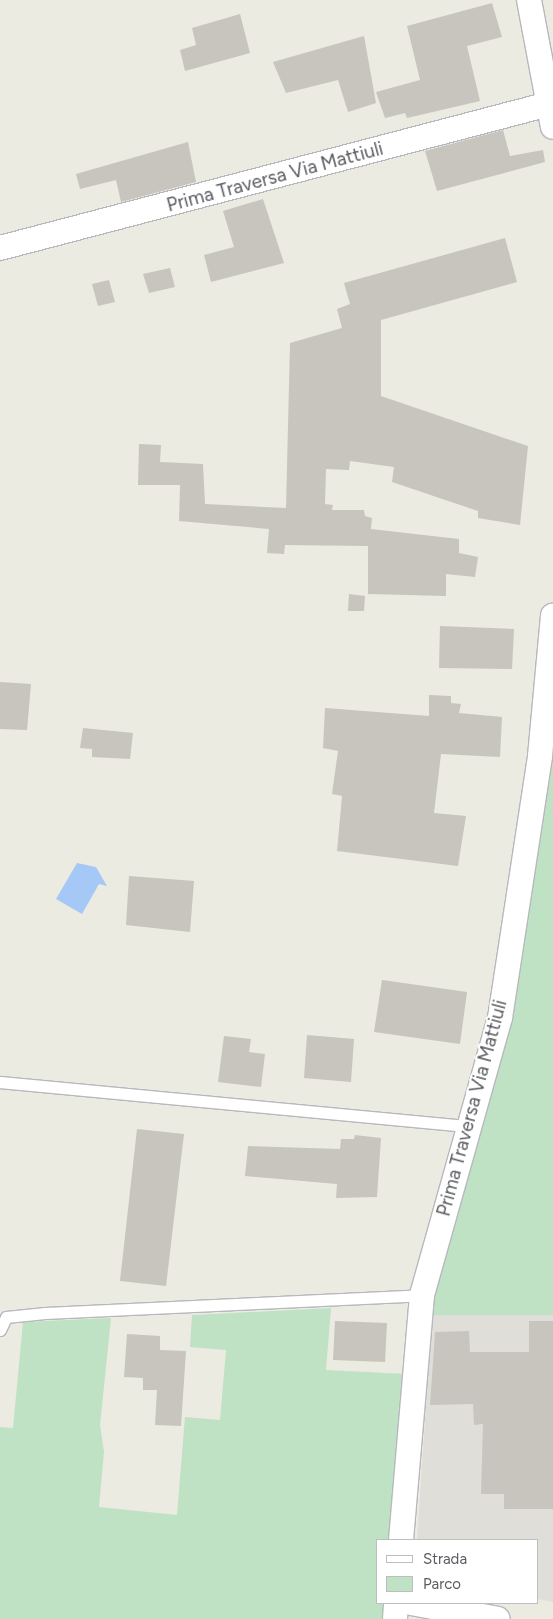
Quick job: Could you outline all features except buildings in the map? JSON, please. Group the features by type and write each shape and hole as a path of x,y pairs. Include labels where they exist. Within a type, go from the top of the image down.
{"street":[{"name":"Prima Traversa Via Mattiuli","path":"0,248 551,115 529,0"},
{"name":"Prima Traversa Via Mattiuli","path":"401,1539 422,1295 500,1018 540,756 553,616"},
{"path":"395,1619 396,1604"},
{"path":"416,1604 498,1619"}],"lane":[{"path":"0,1082 469,1126"},
{"path":"0,1330 6,1317 45,1312 422,1295"}],"shaded area":[{"path":"432,1315 553,1315 553,1602 538,1599 538,1539 417,1539"}],"green space":[{"path":"553,737 553,1315 432,1315 441,1264 488,1107 523,944"},
{"path":"331,1308 326,1370 407,1374 391,1539 376,1539 376,1604 384,1604 382,1619 0,1619 0,1427 13,1428 23,1322 111,1318 100,1425 104,1452 99,1507 177,1515 185,1417 220,1420 226,1350 190,1347 192,1315"}],"water":[{"path":"77,863 96,867 107,886 99,884 82,914 56,899"}]}
